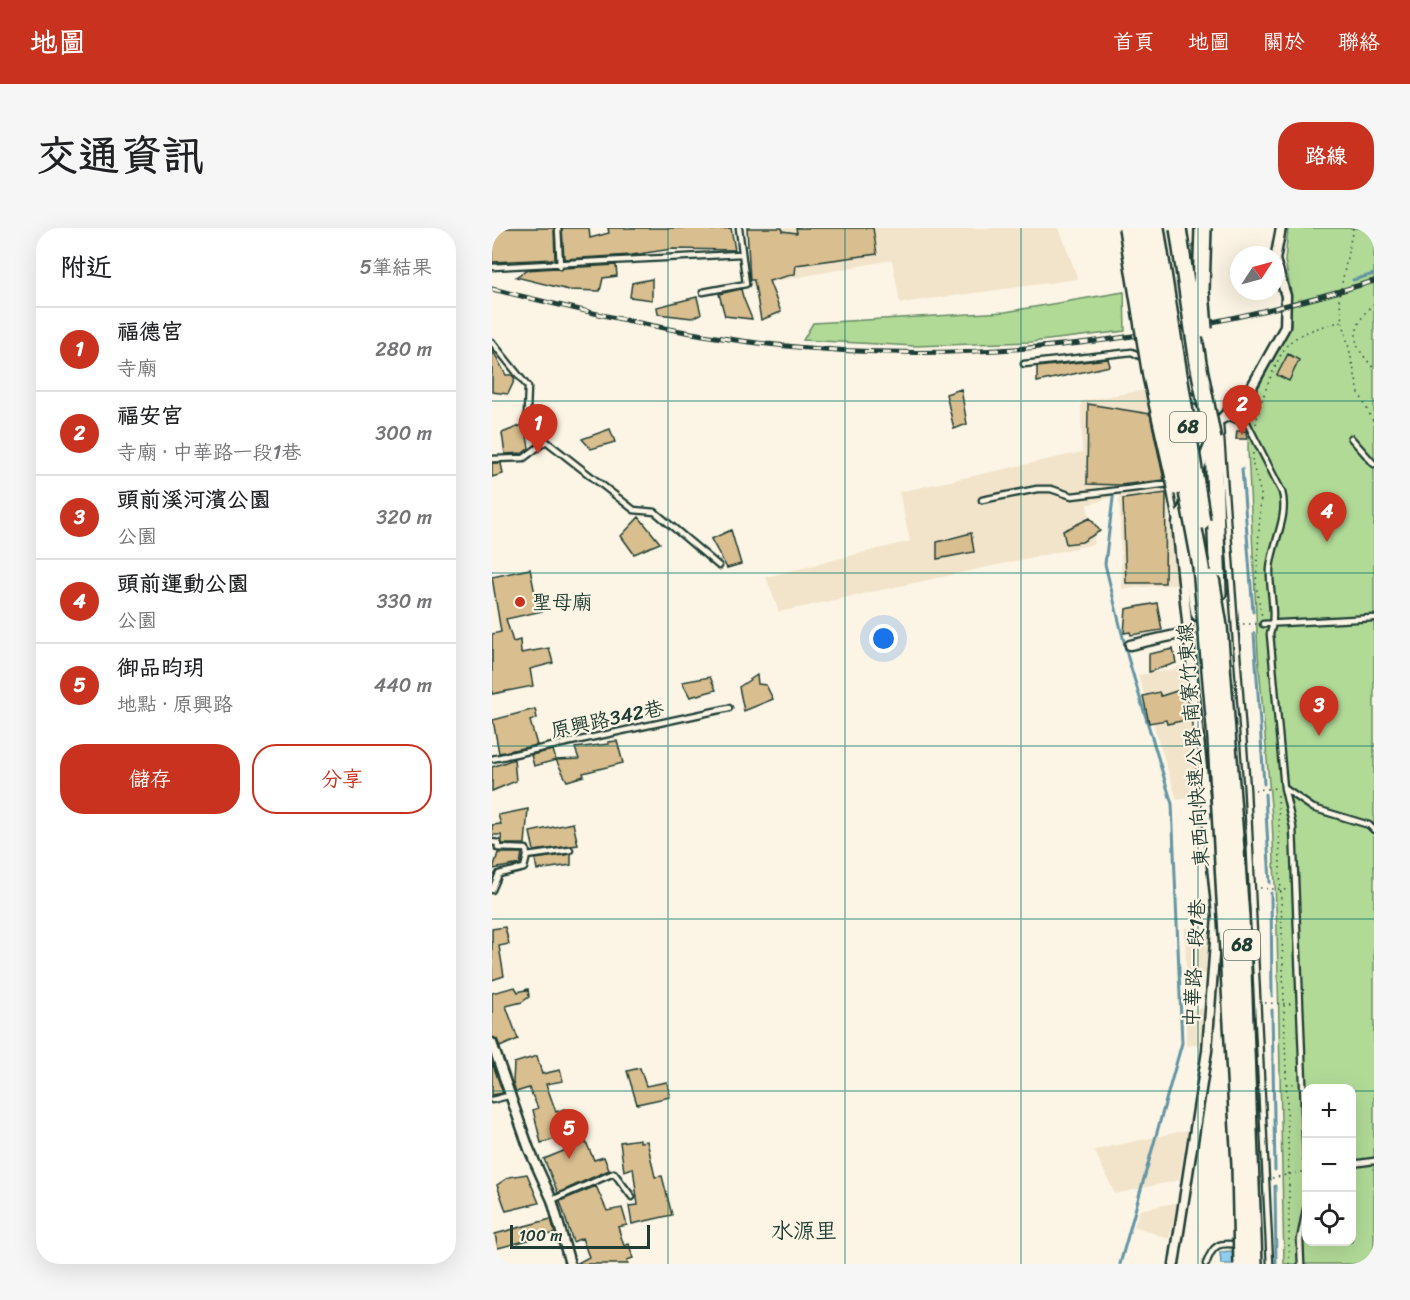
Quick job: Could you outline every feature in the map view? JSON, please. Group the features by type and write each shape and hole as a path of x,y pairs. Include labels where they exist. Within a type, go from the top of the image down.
{"highway":[{"path":"1127,228 1151,376 1190,556 1216,739"},
{"name":"東西向快速公路 南寮竹東線","path":"1142,228 1171,406 1201,567 1216,739 1240,1165 1242,1264"},
{"name":"東西向快速公路 南寮竹東線","path":"1156,228 1219,626 1241,917 1254,1264"},
{"path":"1178,228 1198,363 1213,440"},
{"path":"1203,228 1201,290 1213,440 1219,626"}],"street":[{"name":"中華路一段1巷","path":"1174,1264 1207,1051 1217,915 1176,523 1219,422 1251,388 1285,327 1286,296 1275,260 1281,228"},
{"path":"1130,645 1189,632"},
{"path":"492,1043 508,1096 552,1200 570,1264"}],"lane":[{"path":"558,228 560,266"},
{"path":"703,292 746,284 739,228"},
{"path":"492,267 560,266 741,254"},
{"path":"492,342 528,387 526,413 546,441 634,510 655,512 719,566"},
{"path":"1024,364 1132,352 1156,365 1219,422 1236,624 1253,887 1270,1264"},
{"path":"1237,403 1282,492 1285,503 1270,568 1273,624 1270,634 1284,788 1293,827 1303,1084"},
{"path":"1219,422 1230,417 1247,424"},
{"path":"1350,438 1374,464"},
{"path":"492,459 524,458 546,441"},
{"path":"982,500 1037,489 1051,489 1072,496 1169,484 1176,523"},
{"path":"1263,624 1374,618"},
{"name":"原興路342巷","path":"492,759 729,708"},
{"path":"1284,788 1313,808 1369,825 1374,830"},
{"path":"492,842 498,843 498,848 526,849 527,856 524,868 499,874 492,890"},
{"path":"527,856 570,849"},
{"path":"492,1100 508,1096"},
{"path":"1356,1163 1374,1161"},
{"path":"552,1200 614,1173 632,1197"},
{"path":"1301,1264 1302,1230"},
{"path":"1206,1264 1213,1247 1219,1243 1269,1248"}],"path":[{"path":"1374,304 1368,308 1358,325 1357,344 1374,369"},
{"path":"1343,321 1359,393 1374,423"},
{"path":"1236,624 1263,624"},
{"path":"1247,790 1277,788"},
{"path":"1253,887 1282,889"},
{"path":"1259,1002 1299,1004"},
{"path":"1286,1084 1302,1084"},
{"path":"1267,1179 1302,1172"}],"shaded area":[{"path":"747,228 1059,228 1078,279 900,303 892,260 751,286"},
{"path":"1150,389 1178,584 1122,589 1119,495 1087,505 1095,544 779,612 766,577 910,541 899,492 1082,452 1081,401"},
{"path":"1189,667 1200,796 1177,800 1138,675"},
{"path":"1185,928 1210,929 1208,973 1186,977"},
{"path":"1203,1008 1203,1044 1186,1046 1186,1011"},
{"path":"1188,1130 1179,1180 1115,1194 1094,1150"},
{"path":"1178,1202 1169,1239 1134,1226 1140,1210"}],"green space":[{"path":"1288,228 1374,228 1374,1264 1284,1264 1277,928 1272,818 1258,654 1248,450 1249,405 1291,326 1291,293 1285,261"},
{"path":"1124,292 1125,331 1031,342 915,346 803,340 813,323 1005,312"}],"water":[{"path":"1232,1251 1233,1264 1221,1264 1220,1252"}],"building":[{"path":"492,228 554,228 555,259 492,262"},
{"path":"562,228 589,228 590,238 609,233 608,228 712,228 712,230 731,228 735,250 672,249 632,255 564,259"},
{"path":"747,228 782,228 782,231 797,233 796,228 873,228 877,254 796,265 795,274 769,281 781,312 761,320 754,280 750,280"},
{"path":"616,265 617,276 603,278 600,291 569,290 516,277 526,270 556,268 561,270"},
{"path":"652,279 652,300 630,297 632,283"},
{"path":"741,289 752,319 725,316 719,294"},
{"path":"697,297 701,314 692,318 658,314 657,307"},
{"path":"492,349 506,375 512,375 515,379 508,394 492,392"},
{"path":"1288,354 1299,360 1289,381 1277,375"},
{"path":"1108,359 1110,366 1037,382 1037,367"},
{"path":"961,389 967,424 954,429 946,394"},
{"path":"1088,404 1150,414 1164,480 1120,485 1087,484"},
{"path":"525,424 529,448 523,453 505,454 502,433"},
{"path":"610,429 615,442 591,449 582,439"},
{"path":"1237,431 1246,431 1247,439 1236,439"},
{"path":"492,463 501,463 503,474 492,477"},
{"path":"1166,493 1165,583 1126,583 1123,499"},
{"path":"639,517 660,543 634,554 621,536"},
{"path":"1090,518 1100,531 1082,542 1066,544 1063,531"},
{"path":"731,530 741,564 727,568 711,539"},
{"path":"971,533 974,552 937,559 937,542"},
{"path":"530,569 535,594 544,593 547,610 506,619 513,642 520,640 521,653 549,648 553,663 530,669 533,686 492,694 492,634 501,632 492,577"},
{"path":"1157,603 1162,630 1131,635 1130,632 1124,633 1126,609"},
{"path":"1173,649 1176,663 1149,672 1149,654"},
{"path":"757,675 758,684 766,685 773,699 744,711 739,687"},
{"path":"710,677 716,690 690,697 682,682"},
{"path":"1186,688 1191,719 1167,724 1166,720 1149,723 1143,696 1159,692 1161,696"},
{"path":"535,709 537,718 530,721 537,745 499,753 493,720"},
{"path":"617,741 623,763 583,773 584,776 567,781 556,760 579,759 575,748"},
{"path":"553,750 556,760 534,766 531,755"},
{"path":"514,759 516,781 492,791 492,767"},
{"path":"528,809 525,844 502,844 501,835 492,835 492,825 501,824 498,815"},
{"path":"573,823 578,845 534,851 530,832"},
{"path":"498,853 522,853 520,864 493,869"},
{"path":"571,854 571,865 537,870 535,859"},
{"path":"505,927 509,944 499,946 504,976 492,980 492,929"},
{"path":"515,987 518,992 528,989 529,997 522,1002 506,1006 518,1039 500,1047 497,1039 492,1037 492,993"},
{"path":"537,1056 542,1074 560,1070 563,1081 546,1084 556,1112 564,1109 567,1126 577,1122 580,1129 572,1133 576,1146 586,1142 594,1160 604,1157 609,1170 558,1193 544,1159 566,1150 561,1137 541,1143 533,1110 538,1108 529,1088 516,1092 513,1083 514,1063"},
{"path":"492,1062 503,1093 492,1095"},
{"path":"640,1068 646,1086 667,1082 670,1097 637,1104 627,1071"},
{"path":"640,1139 640,1142 647,1141 655,1177 662,1176 672,1215 632,1224 629,1206 638,1205 633,1168 624,1171 620,1142"},
{"path":"527,1174 539,1203 506,1211 497,1185 509,1177"},
{"path":"596,1186 607,1211 622,1208 627,1225 618,1227 624,1246 629,1244 633,1258 627,1260 628,1264 576,1264 589,1257 582,1238 573,1242 560,1201"},
{"path":"551,1219 555,1233 498,1248 495,1234"}],"waterway":[{"path":"1353,280 1374,274"},
{"path":"1242,469 1253,612"},
{"path":"1114,490 1105,564 1128,658 1172,804 1182,1043 1120,1264"},
{"path":"1254,633 1264,784"},
{"path":"1265,794 1270,883"},
{"path":"1271,893 1272,996"},
{"path":"1272,1010 1275,1170"},
{"path":"1275,1186 1276,1264"}],"railway":[{"path":"492,289 624,320 724,338 836,350 914,352 992,350 1069,344 1146,334 1222,320 1374,281"}],"place":[{"name":"福安宮","path":"1242,435"},
{"name":"福德宫","path":"538,454"},
{"name":"頭前運動公園","path":"1327,542"},
{"name":"聖母廟","path":"520,602"},
{"name":"頭前溪河濱公園","path":"1319,736"},
{"name":"御品昀玥","path":"569,1159"}],"district":[{"name":"水源里","path":"804,1230"}]}
